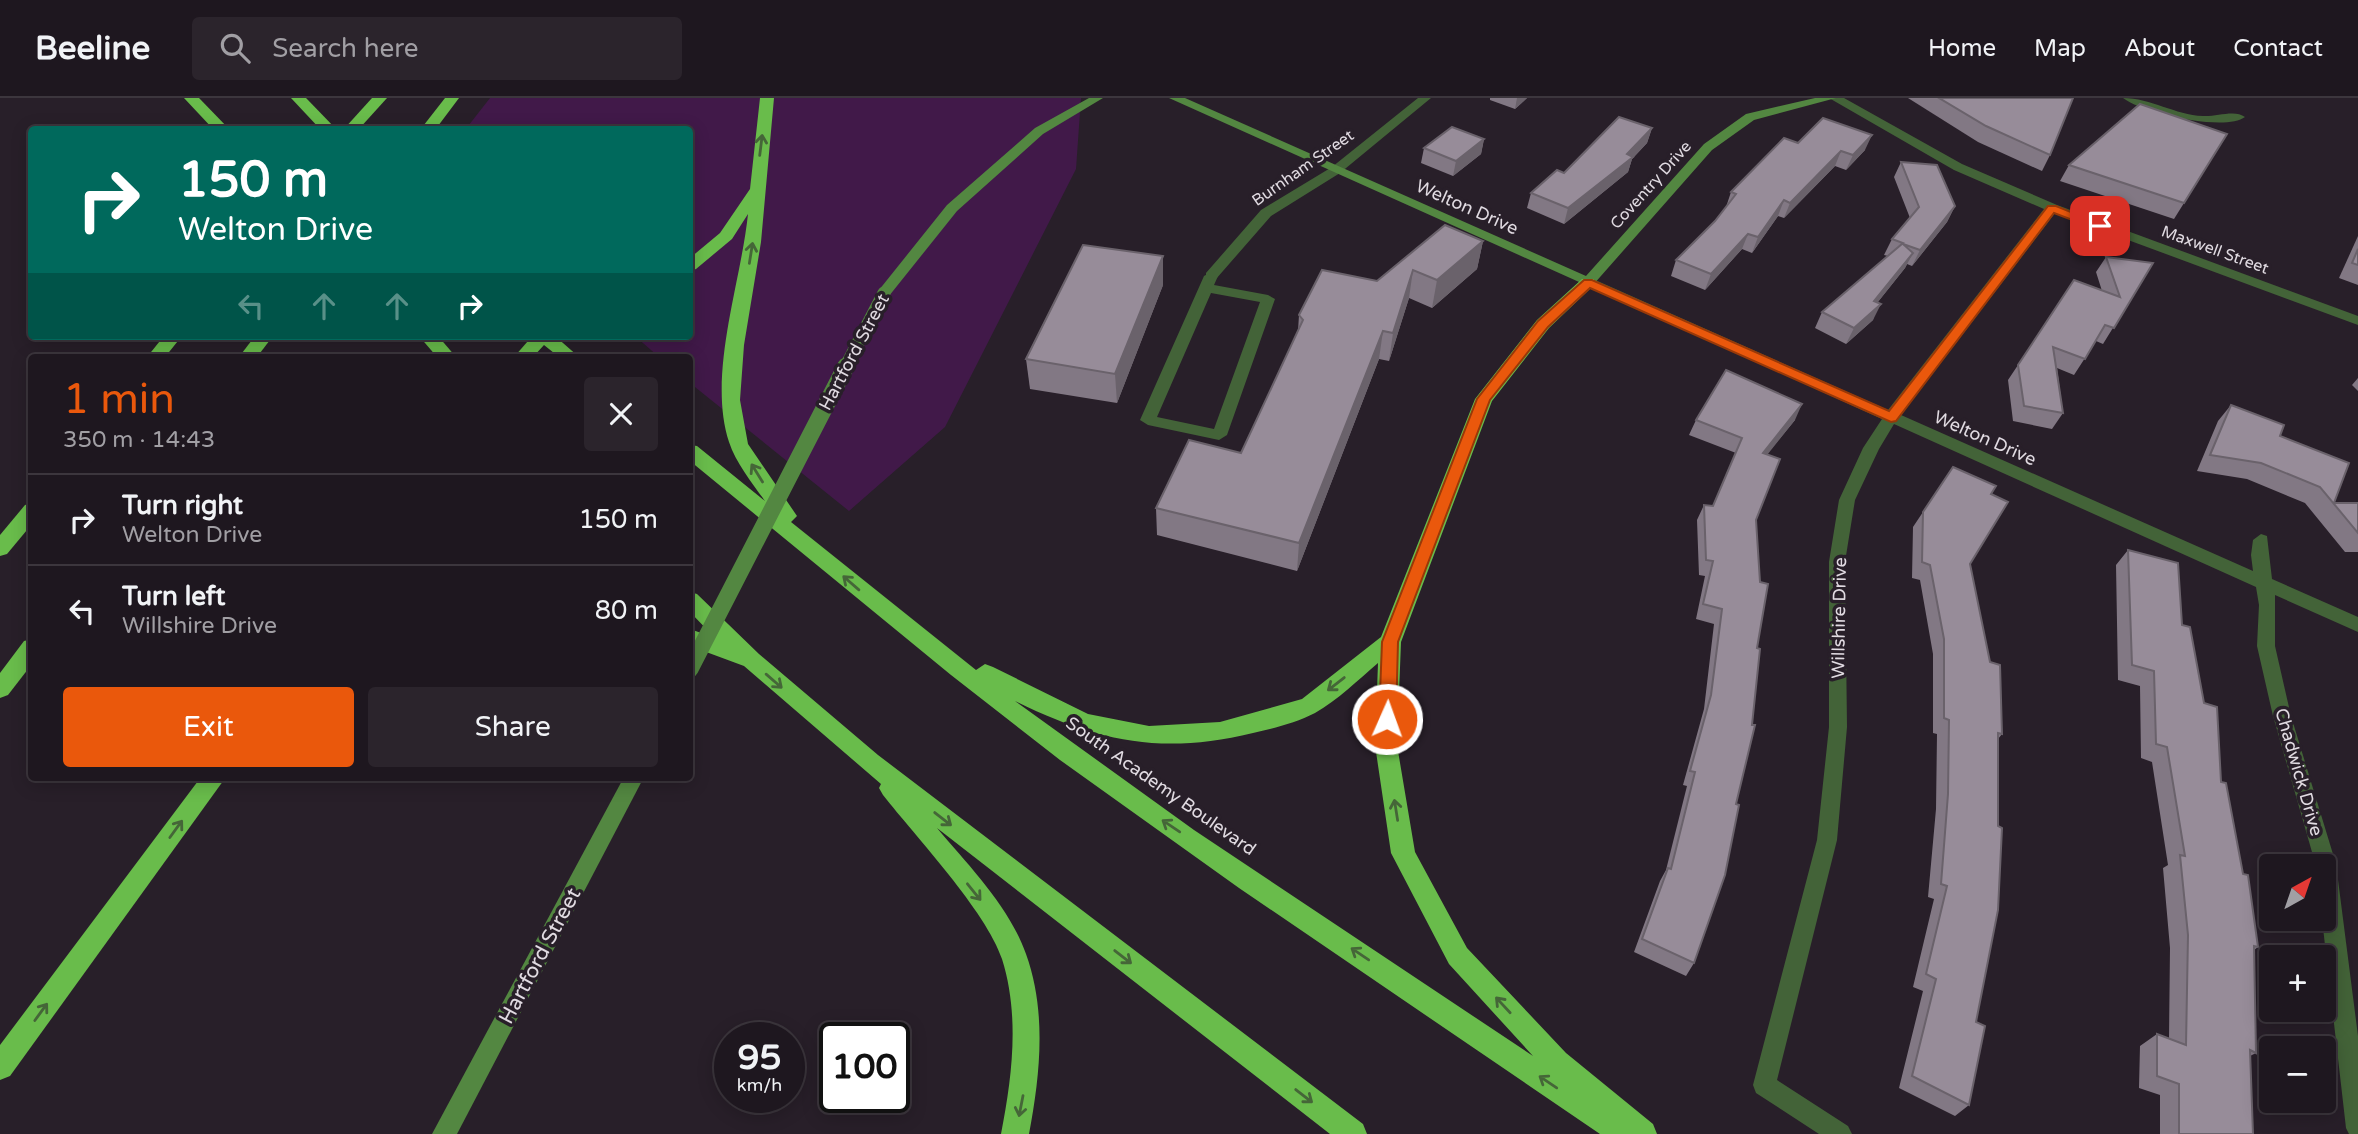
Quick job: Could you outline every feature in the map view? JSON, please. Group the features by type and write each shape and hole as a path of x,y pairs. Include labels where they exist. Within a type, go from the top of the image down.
{"highway":[{"path":"191,98 219,126"},
{"path":"298,98 326,126"},
{"path":"354,126 380,98"},
{"path":"430,126 452,98"},
{"path":"767,98 755,191 753,242 736,346 734,418 738,443 770,494 811,548"},
{"path":"693,264 726,236 755,191"},
{"path":"1588,282 1543,324 1484,399 1390,642 1386,745 1403,853 1458,956 1556,1062 1643,1134"},
{"path":"158,354 170,340"},
{"path":"250,354 261,340"},
{"path":"432,340 444,354"},
{"path":"526,354 539,340"},
{"path":"548,340 566,354"},
{"name":"South Academy Boulevard","path":"693,454 811,548 892,618 1123,793 1624,1134"},
{"path":"0,550 28,515"},
{"path":"693,603 751,660 870,762 1353,1134"},
{"path":"892,618 1018,693 1067,717 1116,732 1169,739 1226,732 1308,706 1390,642"},
{"path":"693,638 751,660"},
{"path":"0,689 28,652"},
{"path":"870,762 985,905 1014,956 1025,1016 1026,1077 1015,1134"},
{"path":"0,1067 211,781"}],"street":[{"name":"Hartford Street","path":"693,663 884,293 952,208 1039,131 1097,98"},
{"name":"Welton Drive","path":"1175,98 2358,625"},
{"name":"Burnham Street","path":"1208,282 1268,299 1219,435 1148,421 1208,282 1266,213 1336,170 1425,98"},
{"name":"Coventry Drive","path":"1588,282 1708,147 1750,117 1830,98"},
{"name":"Maxwell Street","path":"1835,98 1958,167 2052,208 2358,321"},
{"path":"2129,98 2200,120 2239,117"},
{"name":"Willshire Drive","path":"1840,1134 1764,1085 1827,840 1838,727 1838,562 1847,500 1871,448 1891,417 2052,208"},
{"name":"Chadwick Drive","path":"2261,540 2259,555 2266,584 2266,646 2282,716 2326,864 2358,1128"},
{"name":"Hartford Street","path":"444,1134 632,781"}],"shaded area":[{"path":"490,98 1081,98 1076,169 945,427 849,511 693,385 693,354 656,354 640,340 693,340 693,126 468,126"}],"building":[{"path":"1939,98 2073,98 2050,155 1986,126"},
{"path":"2140,104 2227,134 2184,203 2069,165"},
{"path":"1619,117 1652,128 1627,154 1633,157 1568,208 1531,193 1557,170 1564,173"},
{"path":"1823,118 1872,135 1853,155 1841,151 1790,203 1784,200 1758,237 1748,234 1711,274 1676,260 1715,221 1736,194 1731,192 1784,138 1798,143"},
{"path":"1452,127 1484,139 1456,161 1424,148"},
{"path":"1901,162 1937,165 1955,206 1920,250 1903,244 1913,253 1874,301 1881,304 1854,328 1822,312 1903,243 1892,239 1919,207"},
{"path":"1445,225 1483,241 1437,280 1413,270 1393,333 1383,331 1299,543 1156,508 1189,440 1241,453 1303,320 1299,315 1322,270 1377,281"},
{"path":"1083,245 1163,256 1115,374 1026,359"},
{"path":"2358,249 2358,265 2352,263"},
{"path":"2106,257 2153,263 2114,328 2105,325 2085,359 2053,347 2063,413 2024,406 2018,365 2074,280 2120,297"},
{"path":"1726,370 1802,404 1763,453 1780,459 1756,520 1760,582 1768,584 1757,648 1760,649 1752,725 1755,725 1736,804 1739,805 1725,875 1694,963 1642,939 1668,868 1671,869 1695,772 1690,771 1711,695 1722,609 1703,604 1713,561 1706,560 1704,505 1713,506 1742,438 1696,420"},
{"path":"2231,405 2284,425 2280,436 2349,463 2334,503 2358,503 2358,533 2320,487 2261,463 2210,455"},
{"path":"1953,467 1996,486 1991,494 2008,502 1970,564 1990,662 2000,665 2002,734 1998,733 1998,826 2002,828 1998,910 1976,1022 1985,1026 1969,1105 1912,1076 1936,979 1926,974 1947,886 1941,884 1948,794 1949,720 1944,718 1944,639 1930,565 1922,562 1923,512"},
{"path":"2128,550 2178,563 2182,625 2190,627 2204,703 2217,707 2221,782 2226,783 2243,874 2248,875 2258,947 2254,946 2256,1053 2250,1050 2253,1134 2179,1134 2179,1084 2157,1076 2157,1034 2186,1045 2188,935 2180,855 2185,856 2167,747 2156,744 2154,671 2132,665"}],"route":[{"path":"1387,719 1390,642 1484,399 1543,324 1588,282 1891,417 2052,208 2100,226"}]}
